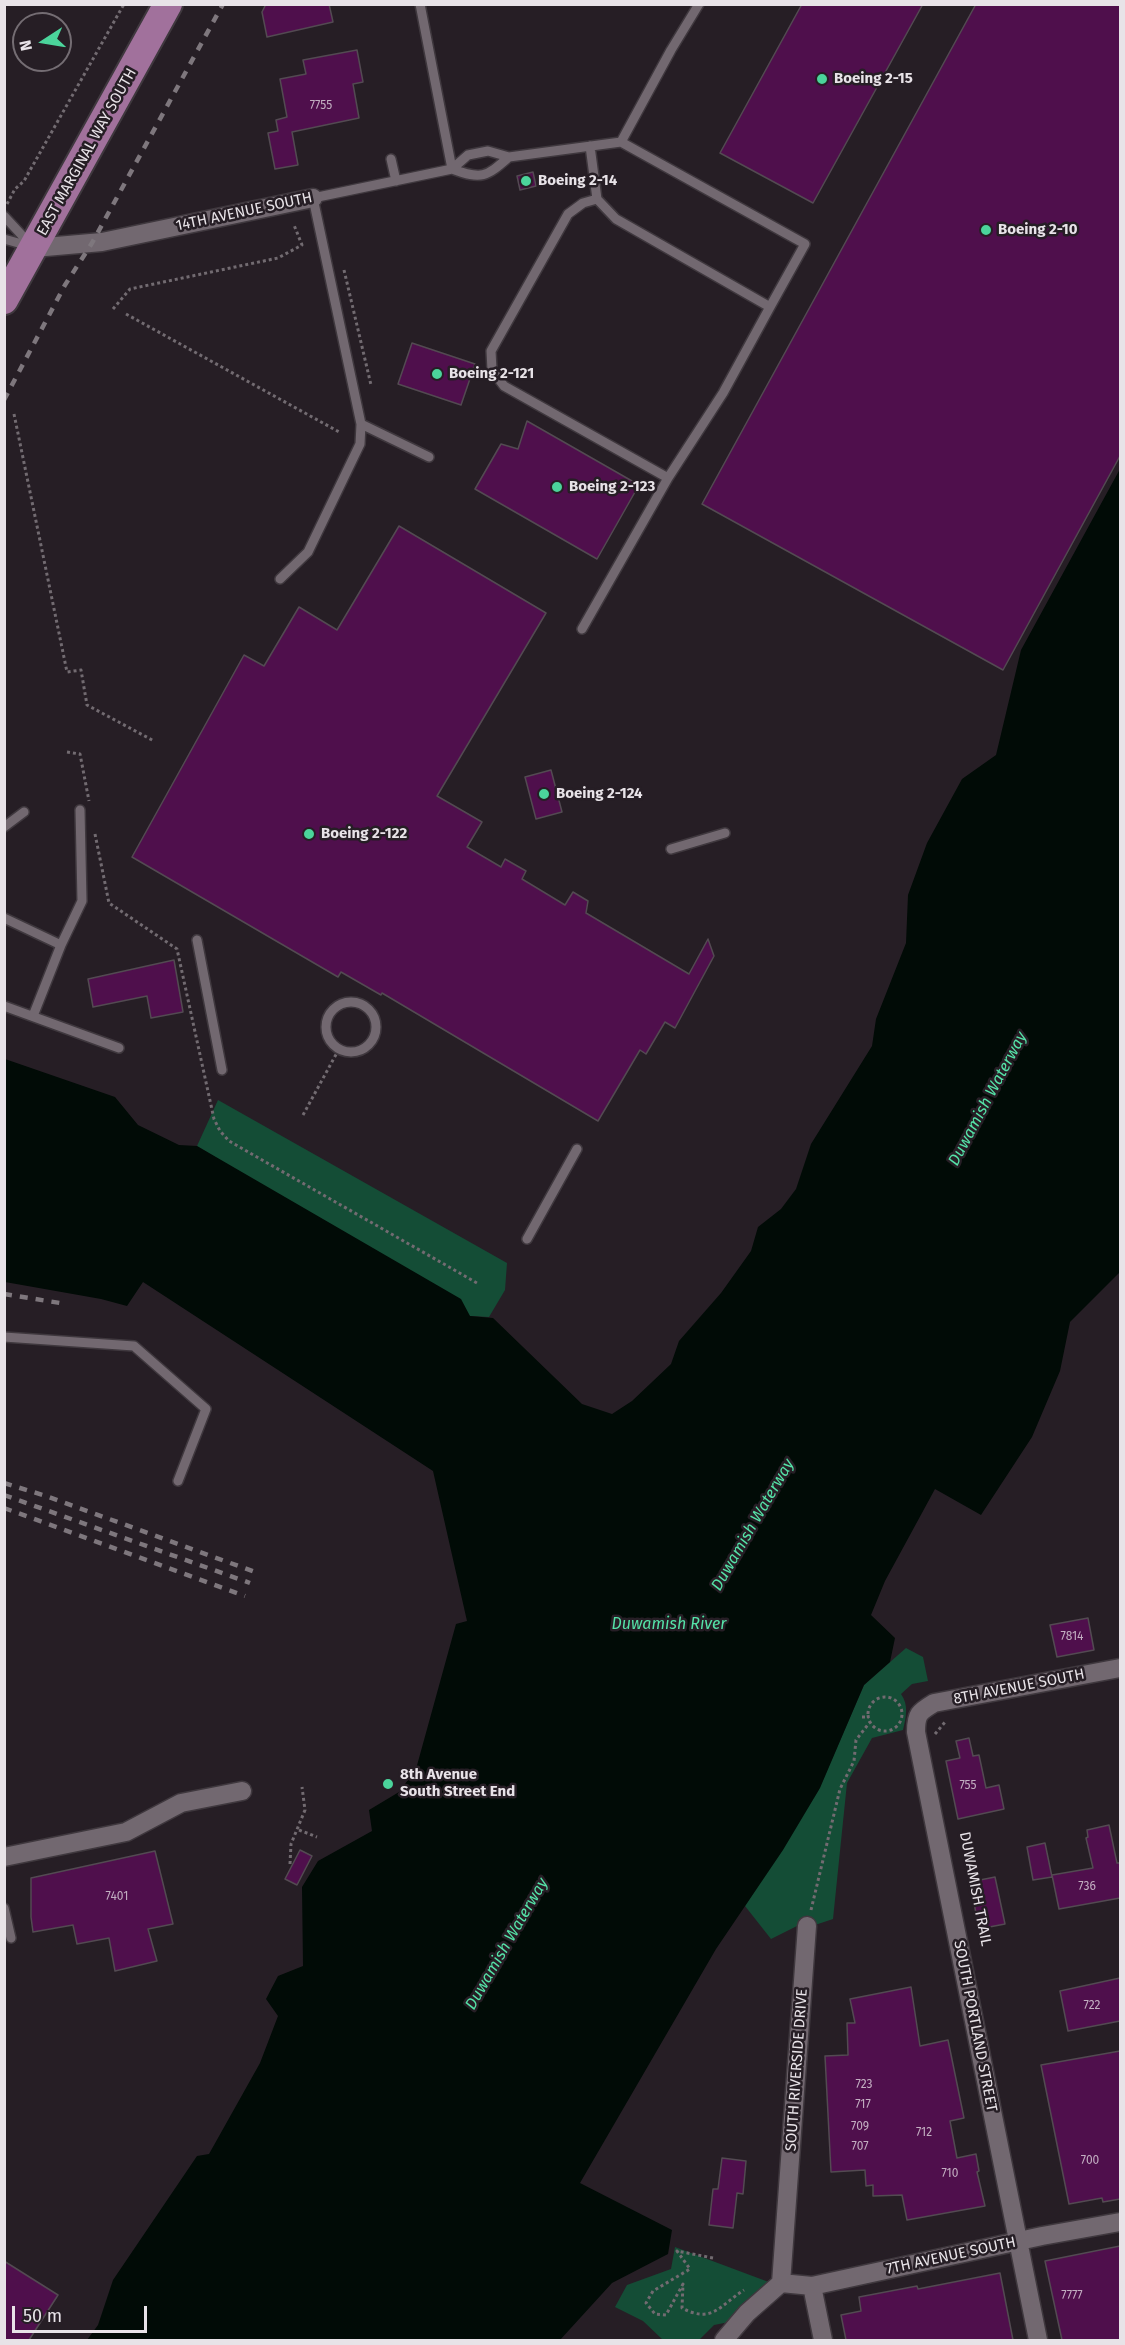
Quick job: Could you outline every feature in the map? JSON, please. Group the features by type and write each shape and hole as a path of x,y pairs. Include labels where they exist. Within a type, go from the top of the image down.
{"main road":[{"name":"EAST MARGINAL WAY SOUTH","path":"4,300 168,4"}],"street":[{"name":"14TH AVENUE SOUTH","path":"34,248 102,242 313,198"},
{"name":"8TH AVENUE SOUTH","path":"920,1711 934,1703 1120,1668"},
{"name":"SOUTH PORTLAND STREET","path":"920,1711 916,1721 916,1732 1038,2340"},
{"path":"4,1857 126,1832 181,1803 242,1791"},
{"name":"SOUTH RIVERSIDE DRIVE","path":"781,2283 807,1926"},
{"name":"7TH AVENUE SOUTH","path":"781,2283 812,2286 1018,2241 1120,2222"},
{"path":"723,2340 747,2313 781,2283"},
{"path":"812,2286 824,2340"}],"lane":[{"path":"420,4 452,169"},
{"path":"621,142 699,4"},
{"path":"452,169 468,155 488,151 509,157 621,142 805,244 723,393 668,478 582,629"},
{"path":"590,146 597,199 616,219 770,307"},
{"path":"452,169 472,176 490,173 509,157"},
{"path":"391,159 396,181"},
{"name":"14TH AVENUE SOUTH","path":"313,198 452,169"},
{"path":"280,579 308,552 360,444 361,424 313,198"},
{"path":"597,199 583,203 567,214 491,351 492,370 504,386 668,478"},
{"path":"4,216 34,248"},
{"path":"4,238 34,248"},
{"path":"361,424 429,457"},
{"path":"33,1016 61,945 82,901 80,810"},
{"path":"4,827 24,812"},
{"path":"671,849 725,833"},
{"path":"4,918 61,945"},
{"path":"197,940 222,1070"},
{"path":"348,1002 364,1005 374,1017 376,1025 372,1041 358,1051 350,1052 339,1049 329,1040 326,1032 328,1015 333,1009 348,1002"},
{"path":"4,1006 119,1048"},
{"path":"527,1239 577,1149"},
{"path":"4,1337 134,1347 206,1409 178,1481"},
{"path":"4,1908 11,1938"}],"path":[{"path":"4,208 15,189 24,181 124,4"},
{"path":"113,309 130,289 278,258 302,245 294,225"},
{"path":"342,261 371,385"},
{"path":"126,314 341,434"},
{"path":"14,414 67,672 81,670 87,705 153,741"},
{"path":"303,1115 339,1049"},
{"path":"807,1926 821,1862 844,1779 854,1761 856,1740 869,1719 873,1702 882,1697 897,1701 902,1711 900,1722 891,1730 880,1730 869,1719 862,1717"},
{"path":"934,1736 940,1725 949,1719"},
{"path":"290,1864 291,1844 305,1810 302,1787"},
{"path":"298,1830 316,1837"},
{"path":"713,2258 677,2250 690,2269 653,2291 646,2303 655,2314 666,2314 683,2284 682,2308 697,2316 714,2313 745,2289 751,2289 758,2303"}],"green space":[{"path":"218,1100 507,1263 505,1290 489,1317 470,1316 197,1146"},
{"path":"906,1648 923,1657 928,1681 912,1684 901,1694 906,1707 903,1730 872,1738 847,1783 833,1919 815,1925 799,1925 771,1939 745,1906 818,1791 864,1685"},
{"path":"675,2247 774,2284 734,2321 714,2325 699,2340 663,2340 643,2321 615,2307 627,2285 671,2269"}],"water":[{"name":"Duwamish River","path":"1120,469 1120,1272 1070,1322 1060,1371 1032,1437 981,1515 935,1489 885,1581 871,1615 895,1638 890,1662 864,1685 820,1788 783,1850 716,1949 580,2183 672,2230 668,2254 612,2283 560,2340 87,2340 98,2325 113,2280 197,2156 209,2154 260,2063 278,2016 266,1999 278,1976 303,1966 302,1887 318,1861 372,1831 369,1810 399,1792 416,1769 456,1624 467,1621 433,1471 143,1282 127,1306 101,1299 5,1282 5,1059 115,1097 138,1125 179,1145 197,1146 461,1299 470,1316 493,1318 582,1404 612,1414 632,1401 671,1364 679,1341 721,1293 751,1251 758,1227 781,1209 796,1189 811,1144 872,1046 876,1019 906,943 908,895 927,843 962,779 996,755 1021,650"}],"building":[{"path":"266,4 329,4 333,22 267,37 262,12"},
{"name":"Boeing 2-15","path":"802,4 923,4 813,203 720,153"},
{"name":"Boeing 2-10","path":"976,4 1120,4 1120,456 1003,670 702,504"},
{"path":"357,50 363,82 353,84 359,118 292,132 298,165 275,169 268,133 278,131 276,120 287,117 280,79 306,74 303,60"},
{"name":"Boeing 2-14","path":"533,172 536,186 520,190 517,176"},
{"name":"Boeing 2-121","path":"412,343 475,364 461,405 398,384"},
{"name":"Boeing 2-123","path":"527,421 639,485 597,559 475,489 501,444 518,449"},
{"name":"Boeing 2-122","path":"399,526 546,613 437,796 482,822 467,847 501,867 505,859 526,871 522,879 565,905 573,892 588,901 586,913 689,974 708,939 714,956 675,1028 665,1022 646,1054 640,1050 598,1121 382,993 381,995 341,972 338,977 132,857 244,655 264,666 299,607 337,630"},
{"name":"Boeing 2-124","path":"551,770 562,812 536,819 525,777"},
{"path":"174,960 183,1012 151,1018 147,996 93,1007 88,979"},
{"path":"1088,1618 1094,1650 1057,1657 1050,1625"},
{"path":"969,1738 973,1756 979,1755 986,1788 999,1785 1004,1809 958,1819 946,1761 960,1758 956,1741"},
{"path":"1109,1825 1117,1863 1120,1863 1120,1898 1059,1909 1052,1875 1093,1868 1086,1838 1088,1837 1087,1830"},
{"path":"1045,1843 1052,1877 1033,1880 1027,1847"},
{"path":"300,1850 312,1856 297,1885 285,1879"},
{"path":"155,1851 173,1924 148,1929 157,1961 115,1971 109,1938 77,1944 73,1925 33,1932 31,1878"},
{"path":"995,1877 1005,1924 979,1929 970,1882"},
{"path":"1120,1978 1120,2021 1068,2031 1060,1991"},
{"path":"911,1987 920,2046 948,2040 964,2118 950,2121 957,2158 976,2154 979,2171 977,2172 985,2206 907,2220 902,2195 873,2196 873,2185 866,2186 865,2170 831,2172 825,2056 848,2055 847,2023 855,2023 850,1999"},
{"path":"1120,2051 1120,2199 1103,2202 1102,2198 1069,2204 1041,2065"},
{"path":"722,2158 746,2161 743,2194 737,2193 733,2228 709,2225 713,2189 718,2189"},
{"path":"1120,2246 1120,2340 1062,2340 1045,2261"},
{"path":"4,2261 58,2295 29,2340 4,2340"},
{"path":"1000,2273 1013,2340 846,2340 841,2315 861,2311 859,2297 917,2286 918,2289"}],"railway":[{"path":"4,400 65,285 92,243 223,4"},
{"path":"4,1294 60,1303"},
{"path":"4,1483 255,1572"},
{"path":"4,1495 250,1583"},
{"path":"4,1508 245,1596"}],"place":[{"name":"Boeing 2-15","path":"822,79"},
{"name":"Boeing 2-14","path":"526,181"},
{"name":"Boeing 2-10","path":"986,230"},
{"name":"Boeing 2-121","path":"437,374"},
{"name":"Boeing 2-123","path":"557,487"},
{"name":"Boeing 2-124","path":"544,794"},
{"name":"Boeing 2-122","path":"309,834"},
{"name":"8th Avenue South Street End","path":"388,1784"}],"water label":[{"name":"Duwamish Waterway","path":"988,1099"},
{"name":"Duwamish Waterway","path":"753,1525"},
{"name":"Duwamish Waterway","path":"507,1944"}]}
